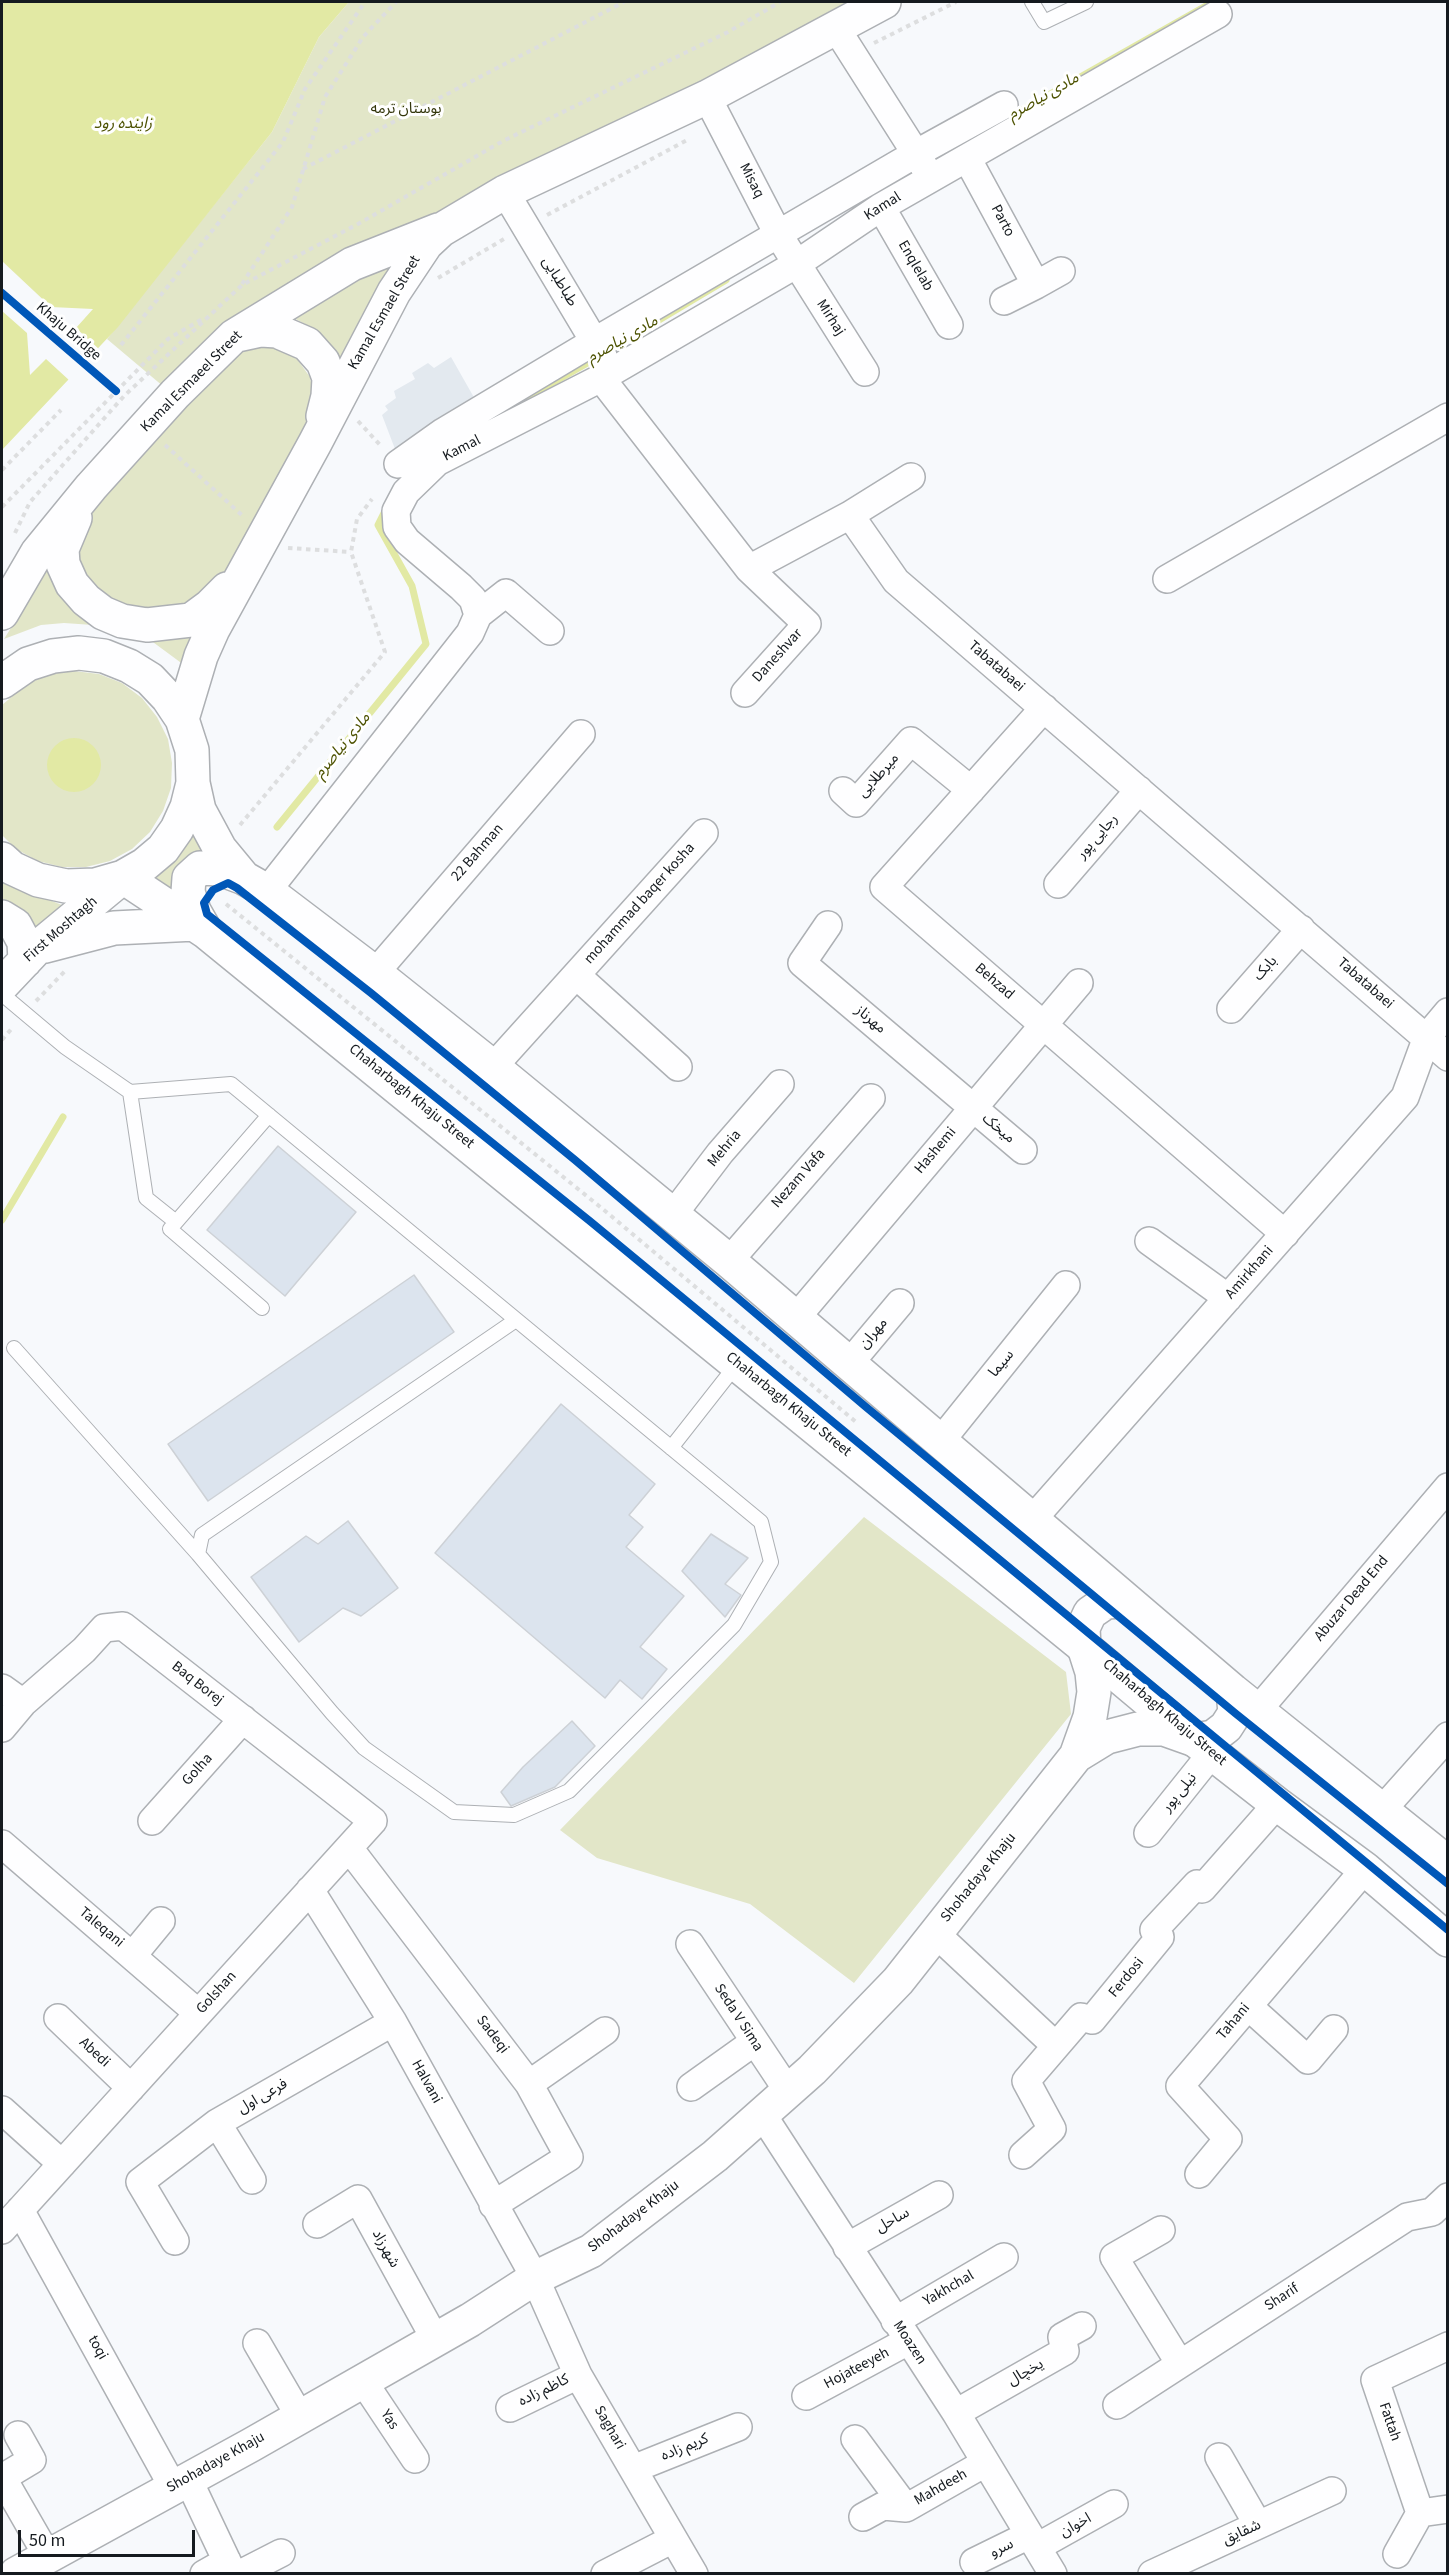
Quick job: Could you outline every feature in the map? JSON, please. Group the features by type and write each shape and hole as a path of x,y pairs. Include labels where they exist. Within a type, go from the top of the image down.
{"main road":[{"name":"Kamal Esmael Street","path":"182,719 201,656 246,568 394,292 426,244 446,227 505,192 714,110 844,41 884,2"},
{"name":"Kamal Esmaeel Street","path":"2,613 37,554 91,487 175,394 222,325 352,264 446,227"},
{"path":"222,325 277,331 307,344 323,362 329,378 328,396 315,443"},
{"path":"91,487 66,534 62,549 63,564 72,584 86,600 103,613 122,621 147,625 191,620 210,606 246,568"},
{"path":"2,682 28,664 53,656 79,653 104,657 129,666 150,679 168,698 182,719 192,750 193,783 199,810 246,891"},
{"path":"2,859 12,868 38,880 66,886 95,885 123,877 144,865 163,849 184,814 193,783"},
{"path":"2,917 15,925 31,955 114,928 201,928 188,892 189,878 200,868 220,869 246,891 375,973 493,1067 729,1261 1125,1601 1245,1701 1448,1863"},
{"name":"Chaharbagh Khaju Street","path":"123,877 201,928 1204,1747 1365,1869 1448,1940"},
{"name":"First Moshtagh","path":"2,986 31,955 123,877"},
{"path":"1076,1755 1090,1716 1094,1692 1092,1672 1084,1647 1083,1628 1090,1613 1106,1602 1125,1601"},
{"path":"1076,1755 1107,1737 1138,1729 1164,1729 1204,1747 1226,1727 1245,1701"},
{"name":"Shohadaye Khaju","path":"16,2574 300,2417 470,2320 535,2278 591,2251 715,2156 812,2070 897,1981 1076,1755"}],"street":[{"name":"Kamal","path":"478,615 473,599 406,541 397,527 396,511 406,492 437,462 606,375 795,265 881,207 1218,14"},
{"path":"844,41 932,178"},
{"path":"398,464 443,432 595,341 916,153 1005,105"},
{"name":"Misaq","path":"714,110 795,265"},
{"name":"Parto","path":"967,158 1036,285"},
{"name":"طباطبایی","path":"505,192 595,341 606,375"},
{"name":"Enqlelab","path":"881,207 949,325"},
{"name":"Mirhaj","path":"795,265 865,372"},
{"path":"1004,301 1060,271"},
{"path":"606,375 749,569 850,515 911,477"},
{"path":"1167,579 1448,417"},
{"name":"Tabatabaei","path":"850,515 896,581 1448,1056"},
{"name":"Daneshvar","path":"745,693 807,624 749,569"},
{"path":"246,891 470,633 478,615 506,593 550,631"},
{"name":"Behzad","path":"1044,708 884,886 1285,1234"},
{"name":"22 Bahman","path":"375,973 582,734"},
{"name":"میرطلایی","path":"843,791 855,803 911,741 971,790"},
{"name":"رجایی پور","path":"1058,884 1139,790"},
{"name":"mohammad baqer kosha","path":"493,1067 704,833"},
{"name":"مهرناز","path":"828,925 802,963 973,1108"},
{"name":"بابک","path":"1231,1009 1301,929"},
{"name":"mohammad baqer kosha","path":"576,975 678,1067"},
{"name":"Hashemi","path":"795,1319 1079,983"},
{"name":"Amirkhani","path":"1031,1521 1405,1097 1427,1037 1448,1012"},
{"name":"Mehria","path":"672,1216 720,1153 780,1084"},
{"name":"Nezam Vafa","path":"729,1261 871,1098"},
{"name":"میخک","path":"973,1108 1023,1150"},
{"path":"1149,1241 1228,1298"},
{"name":"سیما","path":"939,1443 1066,1285"},
{"name":"مهران","path":"848,1365 900,1303"},
{"name":"Abuzar Dead End","path":"1245,1701 1448,1486"},
{"name":"Baq Borej","path":"2,1728 12,1695 84,1650 104,1628 123,1626 373,1821"},
{"name":"Golha","path":"152,1821 243,1719"},
{"path":"1382,1810 1448,1736"},
{"name":"نیلی پور","path":"1148,1833 1204,1747"},
{"name":"Ferdosi","path":"1023,2155 1053,2129 1026,2081 1081,2017 1092,2020 1160,1937 1154,1930 1197,1884 1202,1888 1277,1804"},
{"name":"Golshan","path":"2,2230 373,1821"},
{"name":"Taleqani","path":"2,1844 198,2013"},
{"name":"Sadeqi","path":"349,1848 529,2084 569,2157 493,2205"},
{"name":"Tahani","path":"1199,2174 1228,2139 1180,2086 1365,1869"},
{"name":"Halvani","path":"310,1890 393,2022 535,2278"},
{"path":"133,1955 161,1921"},
{"path":"935,1933 1056,2046"},
{"name":"Seda V Sima","path":"690,1944 788,2091"},
{"path":"1248,2006 1308,2060 1334,2029"},
{"name":"Abedi","path":"58,2018 131,2088"},
{"name":"فرعی اول","path":"175,2241 140,2182 218,2123 393,2022"},
{"path":"529,2084 605,2031"},
{"path":"691,2086 754,2043"},
{"path":"2,2110 62,2164"},
{"name":"Moazen","path":"762,2114 956,2413 1053,2574"},
{"path":"218,2123 252,2180"},
{"name":"ساحل","path":"847,2247 939,2195"},
{"name":"Sharif","path":"1117,2406 1407,2217 1432,2212 1448,2197"},
{"name":"شهرزاد","path":"317,2224 358,2199 435,2339"},
{"name":"toqi","path":"20,2210 181,2483 226,2571"},
{"path":"1161,2230 1114,2257 1180,2364"},
{"name":"Yakhchal","path":"901,2331 1004,2257"},
{"name":"Saghari","path":"535,2278 578,2375 694,2574"},
{"name":"یخچال","path":"956,2413 1065,2351 1062,2337 1082,2326"},
{"name":"Hojateeyeh","path":"806,2396 901,2331"},
{"path":"257,2343 300,2417"},
{"name":"Fattah","path":"1420,2513 1375,2380 1448,2346"},
{"name":"کاظم زاده","path":"510,2408 578,2375"},
{"name":"Yas","path":"363,2381 416,2460"},
{"name":"کریم زاده","path":"633,2469 738,2427"},
{"path":"18,2435 32,2460 2,2478 48,2557"},
{"path":"855,2439 906,2508"},
{"path":"1219,2457 1258,2525"},
{"name":"Mahdeeh","path":"863,2517 883,2506 906,2508 985,2463"},
{"name":"شقایق","path":"1152,2574 1332,2492"},
{"name":"اخوان","path":"1033,2541 1114,2504"},
{"path":"1397,2554 1420,2513 1448,2509"},
{"path":"606,2574 673,2539"},
{"name":"سرو","path":"974,2562 1033,2541"},
{"path":"226,2571 281,2553"}],"lane":[{"path":"1032,2 1044,22 1086,2"},
{"path":"2,994 65,1047 130,1092 231,1084 761,1522 771,1562 734,1625 569,1791 514,1815 454,1812 364,1748 198,1554 14,1348"},
{"path":"130,1092 146,1198 176,1222"},
{"path":"262,1308 170,1229 268,1115"},
{"path":"198,1554 202,1535 516,1320"},
{"path":"671,1448 737,1364"}],"path":[{"path":"121,345 283,142 305,89 365,2"},
{"path":"242,285 292,207 325,97 363,37 396,2"},
{"path":"303,169 624,2"},
{"path":"844,41 956,2"},
{"path":"430,282 714,110"},
{"path":"2,507 168,339 222,325"},
{"path":"2,470 61,411"},
{"path":"240,825 385,652 351,552 357,519 398,464 351,413"},
{"path":"281,548 351,552"},
{"path":"235,815 244,832"},
{"path":"246,891 604,1210 863,1428"},
{"path":"2,1040 24,1013 69,967"}],"shaded area":[{"path":"451,357 476,401 395,449 382,415 388,410 385,406 396,398 394,391 415,379 412,373 428,363 434,368"}],"green space":[{"name":"بوستان ترمه","path":"349,2 850,2 578,145 164,387 107,339 272,132 319,37"},
{"path":"408,246 362,315 341,359 321,337 305,324 288,315"},
{"path":"248,344 264,344 281,349 297,359 310,377 314,397 311,414 227,574 197,600 163,612 114,604 88,581 78,557 79,545 90,509 227,359"},
{"path":"48,569 93,625 64,623 41,625 4,639"},
{"path":"196,631 184,665 142,634"},
{"path":"74,671 99,674 122,683 142,698 157,717 168,739 172,763 171,788 163,811 150,832 132,849 110,861 86,867 62,867 38,861 16,849 2,835 2,705 27,684 50,674"},
{"path":"193,811 214,857 176,900 137,878"},
{"path":"2,881 62,905 33,937 2,907"},
{"path":"864,1517 1066,1672 1071,1714 854,1983 750,1904 597,1858 560,1830"}],"water":[{"name":"زاینده رود","path":"2,2 349,2 319,37 272,132 118,327 2,450"},
{"path":"69,738 79,738 89,742 97,750 101,765 97,780 89,788 79,792 69,792 59,788 51,780 47,770 47,760 51,750 59,742"}],"pier":[{"path":"2,261 51,307 93,309 76,328 100,350 70,381 46,359 30,375 27,333 2,311"}],"building":[{"path":"278,1146 356,1212 285,1296 207,1230"},
{"path":"414,1275 454,1332 208,1501 168,1444"},
{"path":"561,1404 655,1484 629,1515 643,1527 626,1547 684,1596 640,1647 667,1669 642,1699 620,1680 605,1698 435,1553"},
{"path":"348,1521 398,1588 361,1616 343,1608 299,1642 251,1577 306,1536 318,1544"},
{"path":"711,1534 748,1558 725,1584 741,1595 725,1617 682,1571"},
{"path":"572,1721 595,1746 555,1787 511,1806 501,1792 523,1767"}],"waterway":[{"name":"مادی نیاصرم","path":"1006,119 1213,2"},
{"name":"مادی نیاصرم","path":"928,163 970,139"},
{"name":"مادی نیاصرم","path":"871,196 918,169"},
{"name":"مادی نیاصرم","path":"607,351 726,280"},
{"name":"مادی نیاصرم","path":"503,411 598,357"},
{"name":"مادی نیاصرم","path":"277,827 426,644 412,586 378,525 386,509"},
{"name":"مادی نیاصرم","path":"2,1220 63,1117"}],"cycle path":[{"name":"Khaju Bridge","path":"2,293 116,391"},
{"path":"1448,1884 1235,1713 866,1407 575,1160 371,993 237,888 228,883 213,890 204,903 207,914 591,1222 1448,1930"}]}
